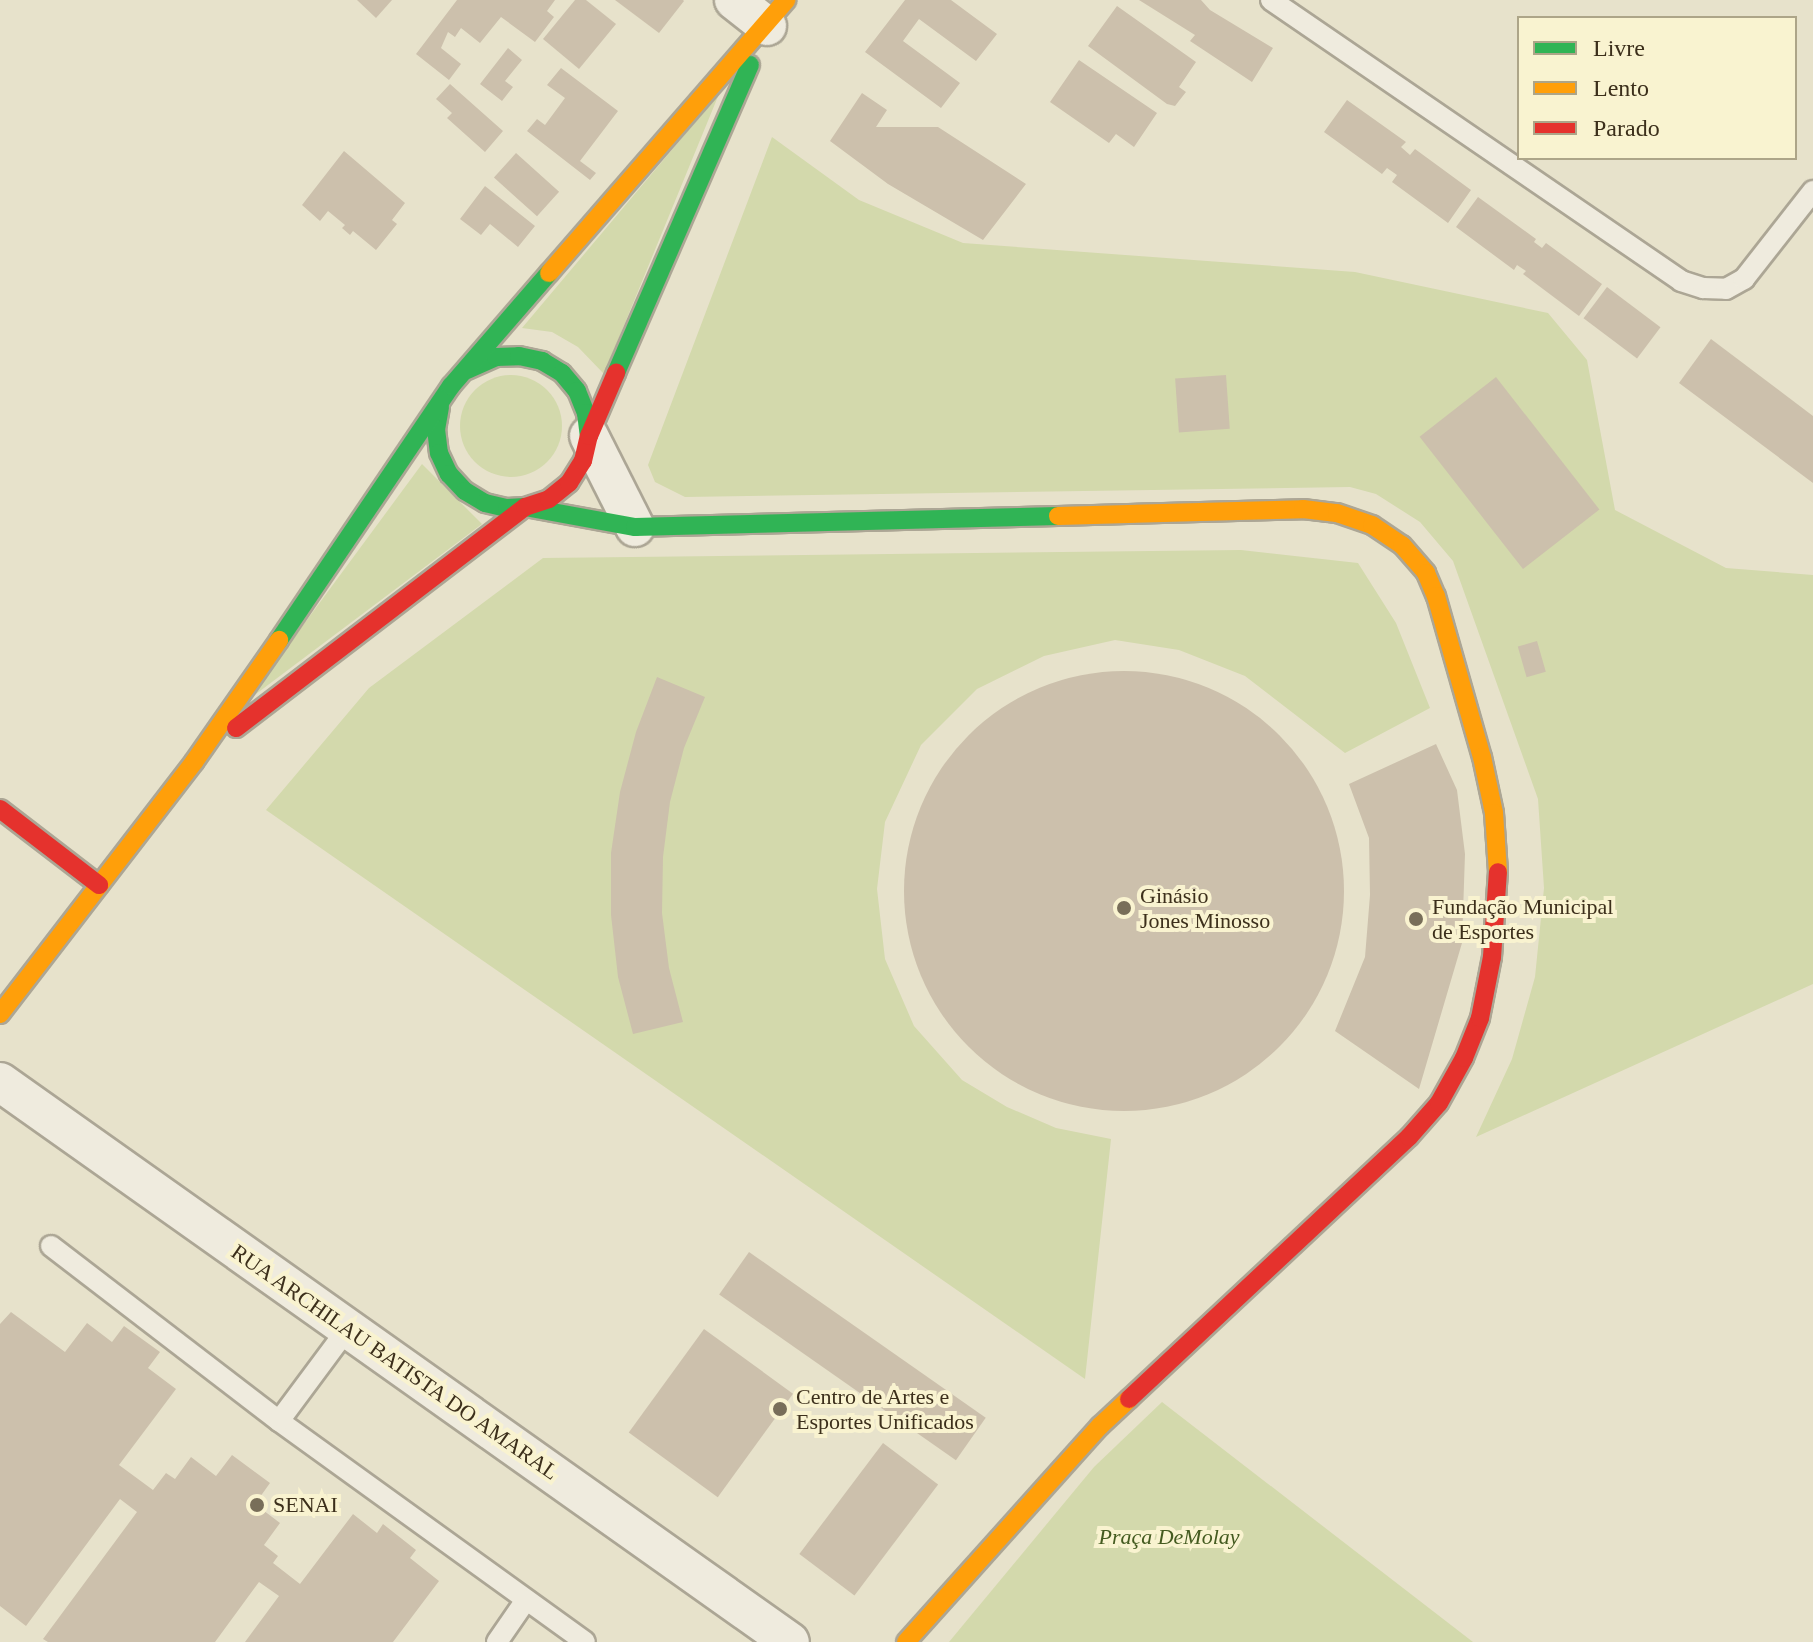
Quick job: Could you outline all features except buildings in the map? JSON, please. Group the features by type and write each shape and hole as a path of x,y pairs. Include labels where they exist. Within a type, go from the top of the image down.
{"main road":[{"path":"0,1014 194,762 440,407 451,386 777,13"},
{"path":"194,762 296,679 525,507 549,499 569,483 583,461 589,436 777,13"},
{"path":"467,370 496,357 519,356 542,361 562,373 577,391 586,413 589,436"},
{"path":"440,407 437,441 449,474 465,491 485,503 635,527 1303,509 1337,513 1372,525 1402,545 1426,573 1436,596 1482,757 1494,813 1499,887 1492,957 1480,1018 1464,1058 1439,1103 1409,1137 1100,1426 906,1642"},
{"path":"0,809 99,885"}],"street":[{"path":"734,0 777,13"},
{"path":"589,436 635,527"},
{"name":"RUA ARCHILAU BATISTA DO AMARAL","path":"0,1082 790,1642"}],"lane":[{"path":"1271,0 1681,281 1703,288 1726,289 1744,279 1813,191"},
{"path":"51,1246 279,1421 585,1642"},
{"path":"279,1421 348,1328"},
{"path":"497,1642 526,1600"}],"green space":[{"path":"719,94 604,374 578,347 552,332 522,328"},
{"path":"772,137 859,200 963,243 1355,272 1548,313 1587,360 1615,510 1726,568 1813,575 1813,984 1476,1137 1512,1059 1535,977 1544,888 1538,799 1453,561 1420,522 1376,494 1350,487 685,497 655,482 648,465"},
{"path":"511,375 540,383 554,397 562,426 554,455 540,469 511,477 482,469 468,455 460,426 468,397 482,383"},
{"path":"422,464 482,524 248,700"},
{"path":"1241,550 1358,563 1396,623 1430,708 1345,753 1245,676 1179,650 1115,640 1044,656 977,689 921,745 885,822 877,889 885,959 914,1026 962,1080 1007,1107 1056,1128 1111,1139 1085,1379 266,810 369,688 543,558"},
{"name":"Praça DeMolay","path":"1162,1402 1473,1642 949,1642 1094,1467"}],"traffic: fast":[{"path":"616,373 750,65"},
{"path":"279,640 451,386 549,273"},
{"path":"467,370 496,357 519,356 542,361 562,373 577,391 586,413 589,436"},
{"path":"440,407 436,429 439,453 449,474 465,491 485,503 507,508 525,507 635,527 1058,516"}],"traffic: slow":[{"path":"549,273 786,0"},
{"path":"1058,516 1303,509 1337,513 1372,525 1402,545 1426,573 1436,596 1482,757 1494,813 1498,872"},
{"path":"0,1014 194,762 279,640"},
{"path":"906,1642 1100,1426 1129,1399"}],"traffic: jam":[{"path":"236,728 525,507 549,499 569,483 583,461 589,436 616,373"},
{"path":"0,809 99,885"},
{"path":"1129,1399 1409,1137 1439,1103 1464,1058 1480,1018 1492,957 1498,872"}],"place":[{"name":"Ginásio Jones Minosso","path":"1124,908"},
{"name":"Fundação Municipal de Esportes","path":"1416,919"},
{"name":"Centro de Artes e Esportes Unificados","path":"780,1409"},
{"name":"SENAI","path":"257,1505"}]}
